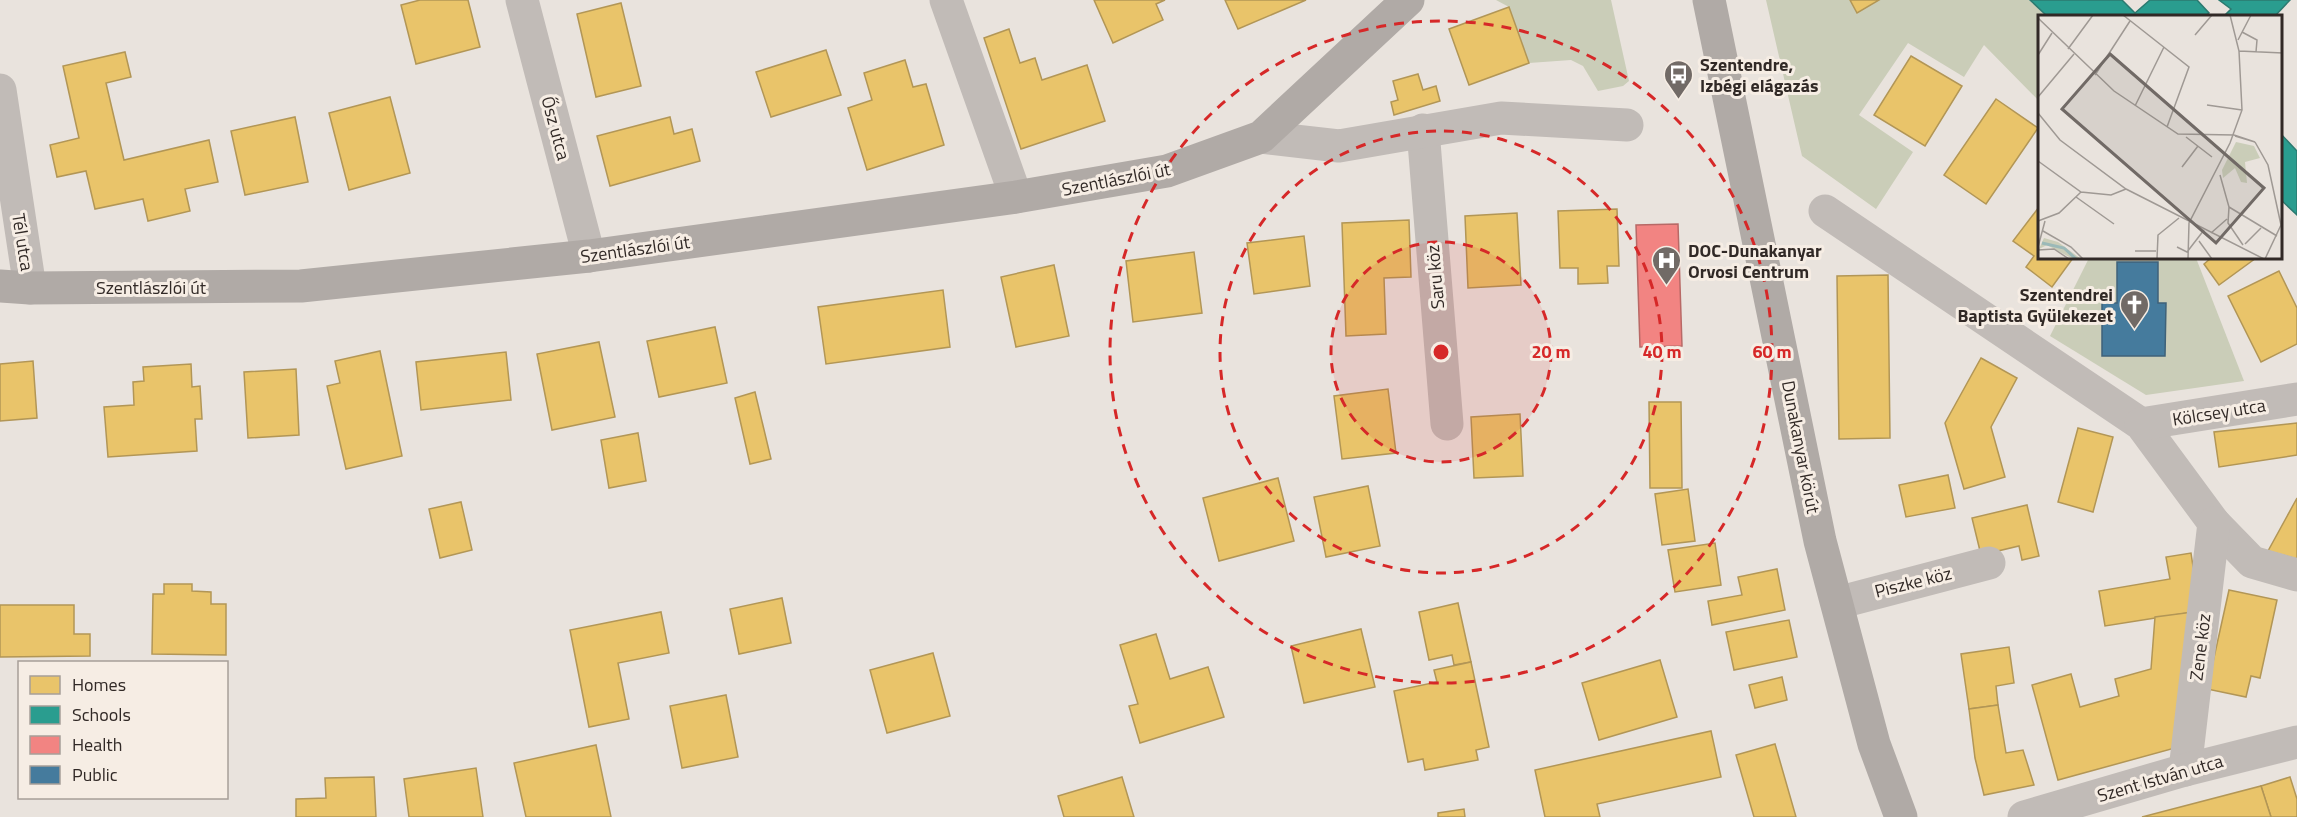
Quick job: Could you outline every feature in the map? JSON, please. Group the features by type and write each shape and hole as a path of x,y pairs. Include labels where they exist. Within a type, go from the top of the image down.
{"main road":[{"name":"Szentlászlói út","path":"15,287 301,286 589,256 1016,197 1167,171 1260,137 1407,0"},
{"name":"Dunakanyar körút","path":"1709,0 1820,541 1874,744 1901,817"}],"street":[{"name":"Ősz utca","path":"522,0 589,256"},
{"path":"946,0 1016,197"},
{"name":"Tél utca","path":"0,90 15,287"},
{"name":"Szentlászlói út","path":"1260,137 1339,146 1501,118 1627,125"},
{"name":"Saru köz","path":"1423,130 1447,424"},
{"path":"1825,211 2141,424 2214,523 2252,562 2297,575"},
{"name":"Kölcsey utca","path":"2141,424 2297,399"},
{"name":"Zene köz","path":"2185,770 2214,523"},
{"name":"Piszke köz","path":"1837,603 1989,563"},
{"name":"Szent István utca","path":"2024,817 2100,806 2185,770 2297,742"}],"green space":[{"path":"1496,0 1611,0 1629,81 1623,86 1598,91 1583,66 1571,60 1529,63 1509,7"},
{"path":"1766,0 2029,0 2045,15 2038,15 2038,100 1984,45 1964,77 1908,43 1859,115 1913,152 1876,209 1802,156"},
{"path":"2088,260 2197,260 2244,381 2146,395 2050,336"}],"building: Homes":[{"path":"420,0 468,0 480,47 416,64 401,5"},
{"path":"1094,0 1165,0 1156,4 1163,20 1113,43"},
{"path":"1225,0 1306,0 1238,29"},
{"path":"1850,0 1879,0 1857,13"},
{"path":"621,3 641,86 596,97 577,14"},
{"path":"1509,7 1529,63 1469,85 1449,29"},
{"path":"1009,29 1020,63 1035,58 1042,80 1087,65 1105,121 1021,149 984,38"},
{"path":"826,50 841,95 771,117 756,72"},
{"path":"125,52 131,77 106,83 124,160 209,140 218,182 185,189 190,211 148,221 143,199 95,209 86,171 57,177 50,145 79,138 63,66"},
{"path":"1911,56 1962,86 1925,146 1874,115"},
{"path":"905,60 913,87 926,84 944,145 867,170 848,108 872,100 864,73"},
{"path":"1418,74 1423,90 1436,86 1440,101 1394,115 1391,102 1398,100 1393,81"},
{"path":"390,97 410,173 349,190 329,113"},
{"path":"1996,99 2038,128 1986,204 1944,175"},
{"path":"295,117 308,182 245,195 231,131"},
{"path":"670,117 674,134 692,129 700,161 610,186 597,136"},
{"path":"2038,208 2038,260 2072,260 2052,287 2026,267 2034,256 2013,241"},
{"path":"1617,209 1619,266 1607,266 1608,283 1578,284 1578,268 1560,268 1558,211"},
{"path":"1517,213 1521,285 1468,288 1465,216"},
{"path":"1409,220 1411,277 1384,278 1386,334 1346,336 1342,223"},
{"path":"1304,236 1310,286 1254,294 1247,243"},
{"path":"1194,252 1202,313 1133,322 1126,261"},
{"path":"2209,260 2253,260 2219,285 2204,264"},
{"path":"1054,265 1069,336 1016,347 1001,277"},
{"path":"2279,271 2297,308 2297,344 2261,362 2228,296"},
{"path":"1888,275 1890,438 1839,439 1837,276"},
{"path":"943,290 950,347 826,364 818,307"},
{"path":"715,327 727,383 659,397 647,341"},
{"path":"599,342 615,417 552,430 537,354"},
{"path":"380,351 402,456 346,469 327,386 340,383 335,361"},
{"path":"506,352 511,400 421,410 416,362"},
{"path":"1981,358 2017,378 1991,427 2005,477 1964,489 1945,423"},
{"path":"33,361 37,418 0,421 0,364"},
{"path":"191,364 192,387 200,386 202,419 195,419 197,451 108,457 104,407 134,405 133,382 144,381 143,367"},
{"path":"296,369 299,435 248,438 244,372"},
{"path":"1388,389 1396,453 1342,459 1334,396"},
{"path":"755,392 771,459 750,464 735,398"},
{"path":"1649,402 1681,402 1682,488 1650,488"},
{"path":"1520,414 1523,476 1474,478 1471,417"},
{"path":"2297,423 2297,455 2219,467 2214,432"},
{"path":"2078,428 2113,437 2093,512 2058,502"},
{"path":"638,433 646,481 609,488 601,440"},
{"path":"1948,475 1955,508 1906,517 1899,485"},
{"path":"1278,478 1294,541 1219,561 1203,498"},
{"path":"1368,486 1380,546 1326,557 1314,497"},
{"path":"1688,489 1695,541 1662,545 1655,494"},
{"path":"2297,498 2297,559 2268,551"},
{"path":"461,502 472,550 440,558 429,509"},
{"path":"2027,505 2039,556 2022,560 2019,546 1981,555 1972,518"},
{"path":"1715,543 1721,585 1675,592 1668,550"},
{"path":"2191,553 2196,587 2193,612 2105,626 2099,591 2170,579 2166,557"},
{"path":"1777,569 1785,610 1712,625 1708,601 1742,595 1738,577"},
{"path":"164,584 192,584 192,591 211,592 211,604 226,604 226,655 152,654 153,594 164,594"},
{"path":"2229,590 2277,600 2260,678 2251,676 2246,697 2207,689"},
{"path":"782,598 791,643 739,654 730,609"},
{"path":"1458,603 1471,662 1454,665 1452,655 1429,660 1419,612"},
{"path":"0,605 74,605 74,634 90,634 90,656 0,657"},
{"path":"661,612 669,653 618,663 629,719 589,727 570,630"},
{"path":"2193,612 2175,748 2058,780 2032,685 2071,674 2080,707 2119,696 2115,679 2151,669 2155,617"},
{"path":"1789,620 1797,657 1734,670 1726,632"},
{"path":"1361,629 1375,687 1304,703 1291,646"},
{"path":"1156,634 1170,679 1208,667 1224,717 1140,743 1129,706 1138,704 1120,645"},
{"path":"2009,647 2014,683 1996,686 1998,705 1969,709 1961,654"},
{"path":"933,653 950,716 887,733 870,670"},
{"path":"1660,660 1677,717 1599,740 1582,683"},
{"path":"1471,662 1489,747 1476,750 1478,760 1425,770 1423,759 1408,762 1394,691 1437,682 1434,670"},
{"path":"1782,677 1787,700 1755,708 1749,685"},
{"path":"726,695 738,757 682,768 670,706"},
{"path":"1998,705 2006,753 2023,750 2034,785 1984,795 1975,758 1969,709"},
{"path":"1711,731 1721,777 1597,804 1600,817 1545,817 1535,770"},
{"path":"1775,744 1796,817 1754,817 1736,755"},
{"path":"596,745 611,817 526,817 514,763"},
{"path":"476,768 483,817 409,817 404,779"},
{"path":"374,777 376,817 296,817 296,799 326,798 325,778"},
{"path":"1122,777 1134,817 1064,817 1058,796"},
{"path":"2290,777 2297,799 2297,817 2271,817 2261,786"},
{"path":"2261,786 2271,817 2142,817"},
{"path":"1464,809 1465,817 1438,817 1438,813"}],"building: Schools":[{"path":"2030,0 2122,0 2135,13 2150,0 2197,0 2209,13 2206,15 2046,15"},
{"path":"2219,0 2290,0 2276,15 2225,15 2231,9"},
{"path":"2282,135 2297,151 2297,215 2282,201"}],"building: Health":[{"path":"1678,224 1682,346 1640,347 1636,225"}],"building: Public":[{"name":"Szentendrei Baptista Gyülekezet","path":"2117,262 2158,262 2158,303 2166,303 2165,356 2102,356 2102,303 2117,303"}],"place":[{"name":"Szentendre, Izbégi elágazás","path":"1679,100"},
{"name":"DOC-Dunakanyar Orvosi Centrum","path":"1667,286"},
{"name":"Szentendrei Baptista Gyülekezet","path":"2134,330"}]}
